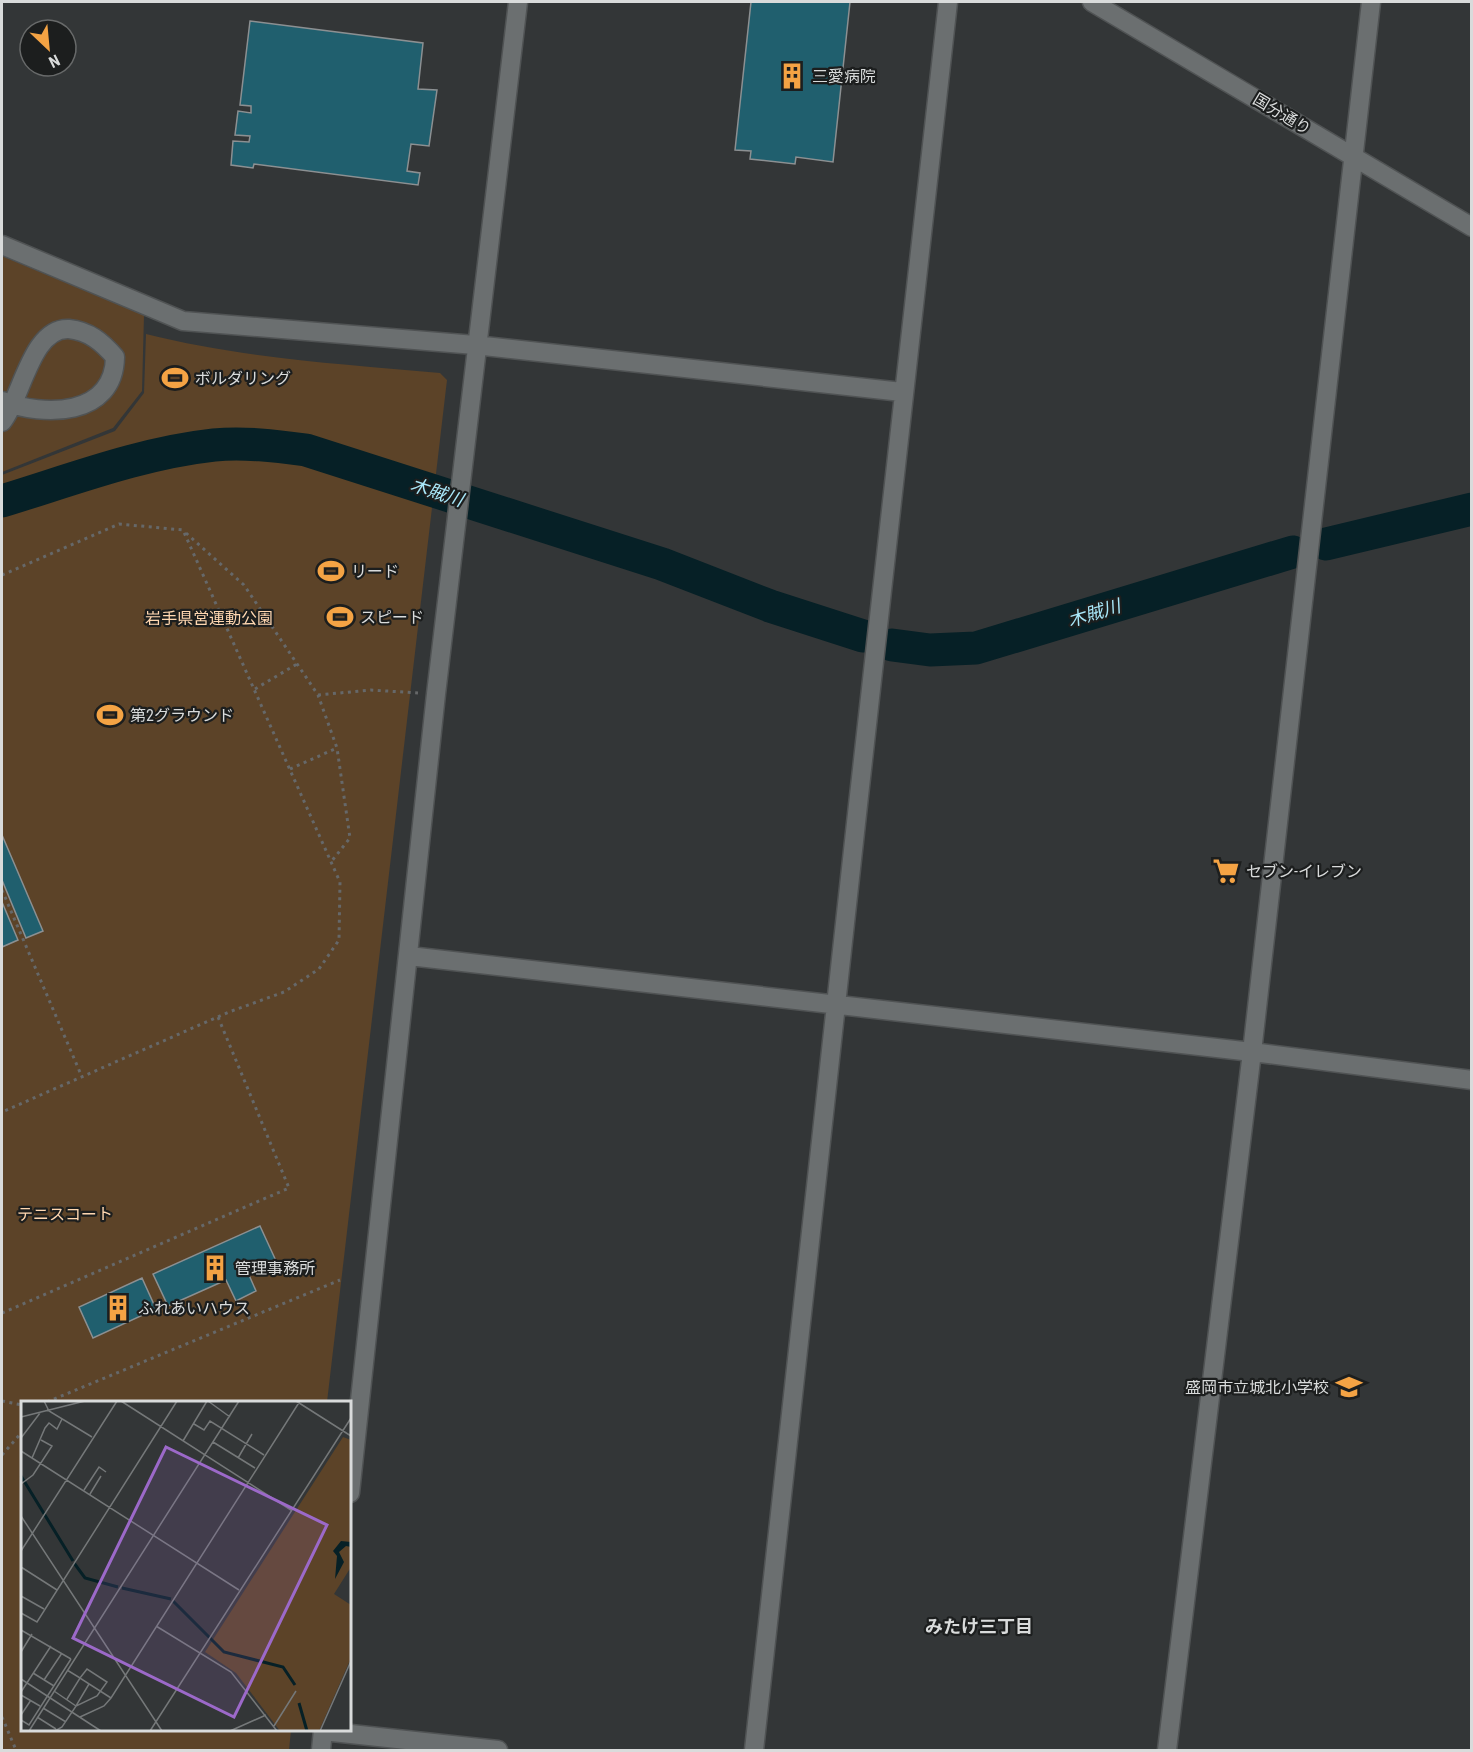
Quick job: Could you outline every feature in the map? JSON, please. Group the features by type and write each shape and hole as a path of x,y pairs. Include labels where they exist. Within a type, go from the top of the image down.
{"street":[{"path":"351,1484 436,694 463,476 475,345 518,2"},
{"path":"754,1750 838,1005 902,392 948,2"},
{"name":"国分通り","path":"1092,2 1472,227"},
{"path":"1167,1750 1252,1052 1371,2"},
{"path":"2,245 183,321 475,345 902,392"},
{"path":"2,422 6,403 44,337 58,329 81,330 103,342 115,357 115,371 109,385 91,401 61,411 22,409 6,403"},
{"path":"409,956 1252,1052 1472,1080"},
{"path":"321,1750 323,1731"},
{"path":"332,1731 498,1750"}],"path":[{"path":"2,575 119,524 183,530 244,585 318,695 337,748 350,838 331,862"},
{"path":"2,1112 218,1017 284,992 319,969 339,940 340,882 183,530"},
{"path":"255,689 297,664"},
{"path":"318,695 371,690 436,694"},
{"path":"290,769 337,748"},
{"path":"2,890 81,1077"},
{"path":"2,1313 289,1188 218,1017"},
{"path":"49,1401 340,1280"},
{"path":"2,1401 21,1405"},
{"path":"2,1455 21,1433"},
{"path":"2,1718 16,1750"}],"green space":[{"path":"2,256 144,315 142,391 113,428 2,472"},
{"name":"岩手県営運動公園","path":"146,334 255,355 440,373 447,380 327,1401 21,1401 21,1731 291,1731 289,1750 2,1750 2,475 115,431 144,393"}],"building":[{"name":"三愛病院","path":"751,2 850,2 833,162 796,157 795,164 750,159 751,151 735,150"},
{"path":"250,21 423,43 418,89 437,90 429,146 411,144 407,171 420,173 418,185 254,164 253,168 231,165 233,141 249,142 250,136 235,135 238,111 251,113 251,106 240,105"},
{"path":"2,835 43,931 26,938 2,880"},
{"path":"2,902 18,940 2,947"},
{"name":"管理事務所","path":"260,1226 277,1263 249,1275 256,1291 236,1301 226,1280 168,1306 153,1274"},
{"name":"ふれあいハウス","path":"142,1278 156,1309 93,1338 79,1307"}],"waterway":[{"name":"木賊川","path":"2,501 106,468 187,449 237,444 306,450 662,564 770,606 863,636"},
{"name":"木賊川","path":"1326,544 1472,509"},
{"name":"木賊川","path":"892,645 930,650 976,648 1293,552"}],"place":[{"name":"三愛病院","path":"792,76"},
{"name":"ボルダリング","path":"175,378"},
{"name":"リード","path":"331,571"},
{"name":"スピード","path":"340,617"},
{"name":"第2グラウンド","path":"110,715"},
{"name":"セブン-イレブン","path":"1226,871"},
{"name":"管理事務所","path":"215,1268"},
{"name":"ふれあいハウス","path":"118,1308"},
{"name":"盛岡市立城北小学校","path":"1349,1387"}],"district":[{"name":"みたけ三丁目","path":"979,1626"}],"park label":[{"name":"テニスコート","path":"65,1214"}]}
